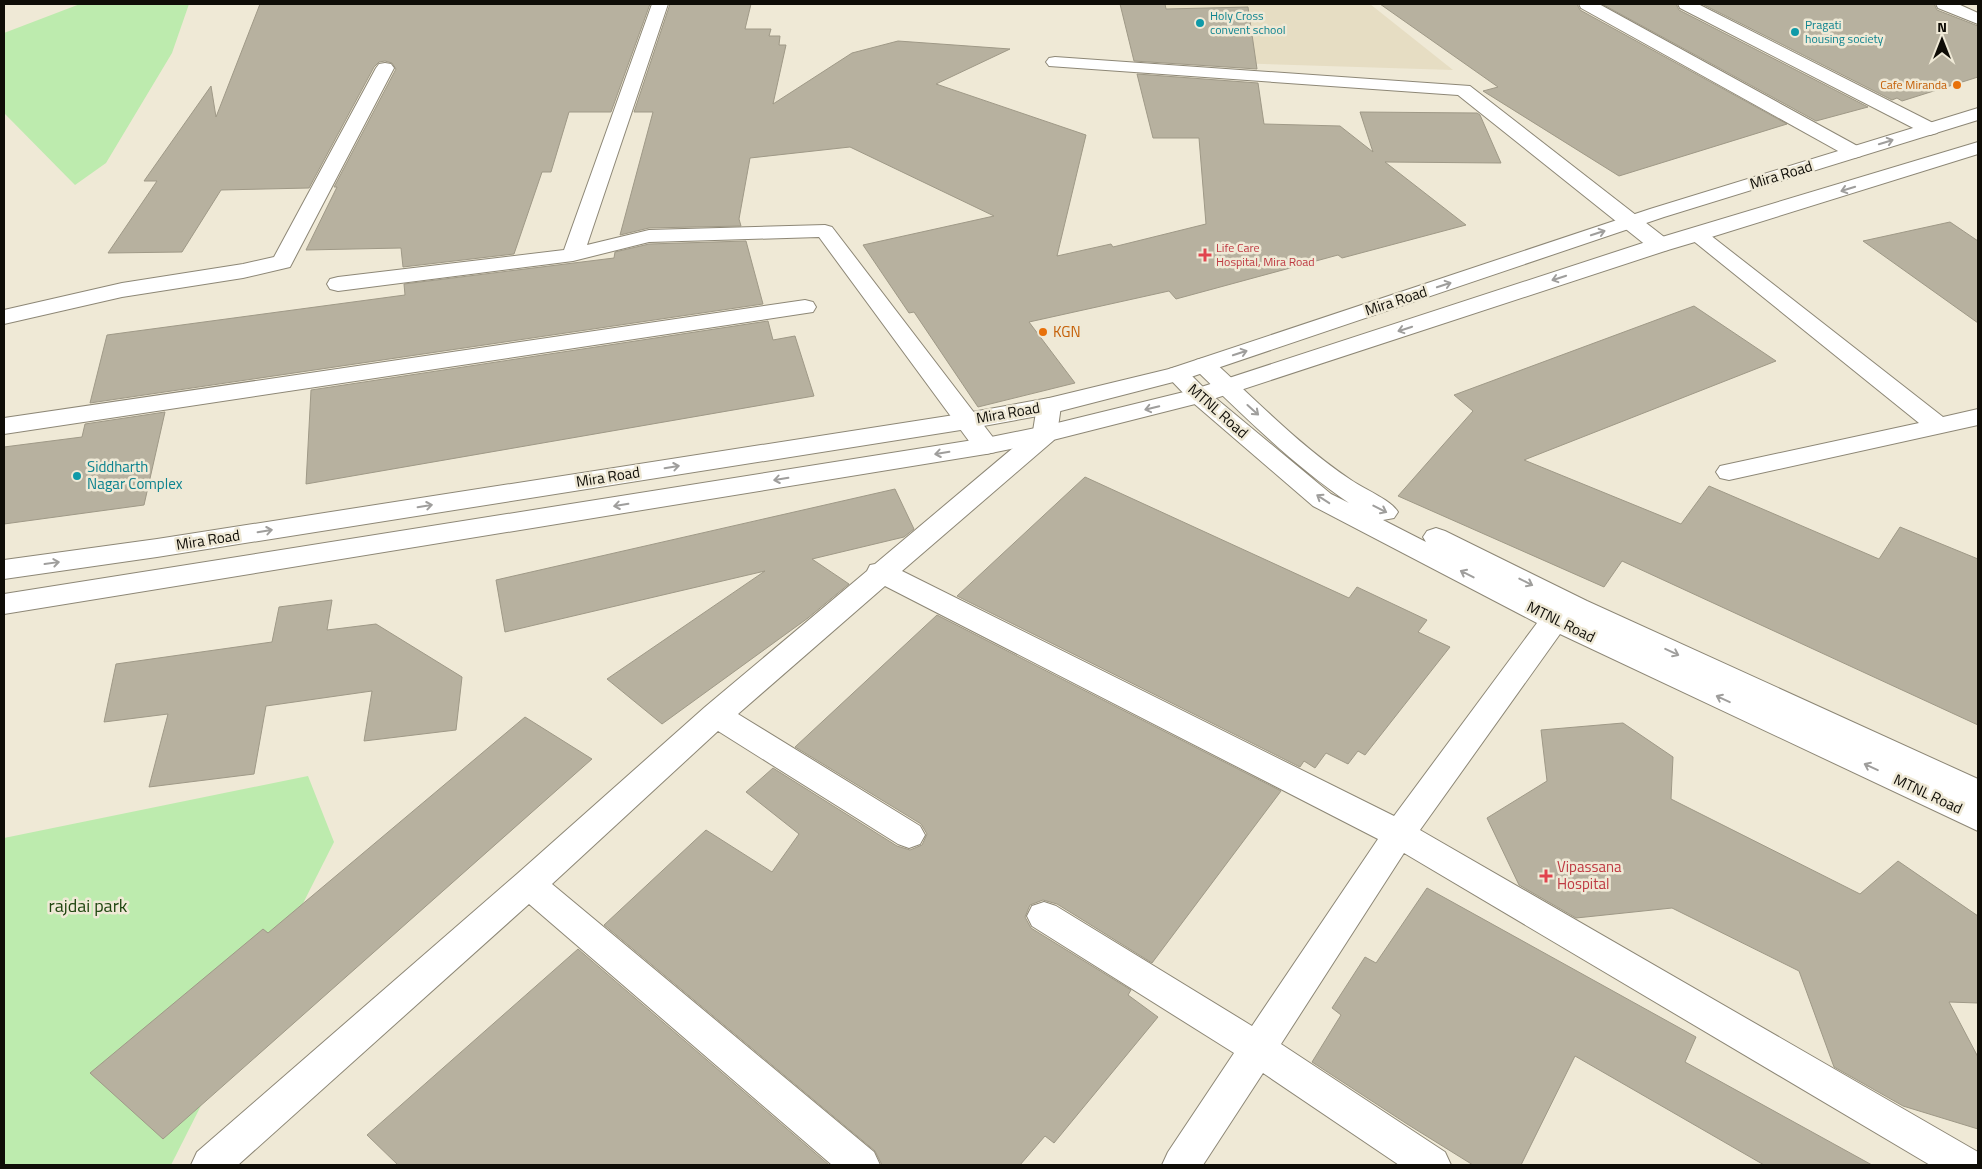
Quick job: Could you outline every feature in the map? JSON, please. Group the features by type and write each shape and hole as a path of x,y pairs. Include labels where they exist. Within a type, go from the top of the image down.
{"street":[{"path":"573,255 660,4"},
{"path":"1587,4 1854,152"},
{"path":"1686,4 1930,129"},
{"path":"1944,4 1978,19"},
{"path":"1055,62 1462,90 1660,246"},
{"path":"4,317 122,290 243,271 282,262 385,68"},
{"name":"Mira Road","path":"4,604 986,446 1047,420 1177,374 1630,223 1978,114"},
{"name":"Mira Road","path":"4,570 157,548 967,421 1047,420 1199,396 1660,246 1978,148"},
{"path":"338,284 573,255 649,236 825,231 986,446"},
{"path":"1698,235 1939,426"},
{"path":"4,426 805,307"},
{"name":"MTNL Road","path":"1204,365 1325,475 1362,500 1561,611 1978,818"},
{"name":"MTNL Road","path":"1177,374 1199,396 1322,500 1561,611 1978,792"},
{"path":"1729,472 1978,417"},
{"path":"210,1165 528,884 716,714 880,572 1047,420"},
{"path":"880,572 1399,834 1965,1165"},
{"path":"1181,1165 1399,834 1561,611"},
{"path":"716,714 909,836"},
{"path":"528,884 861,1165"},
{"path":"1044,916 1258,1049 1432,1165"}],"shaded area":[{"path":"1120,4 1370,4 1453,70 1135,60"}],"green space":[{"path":"80,4 189,4 172,53 106,163 75,185 4,113 4,33"},
{"name":"rajdai park","path":"308,776 334,842 171,1165 4,1165 4,838"}],"building":[{"path":"260,4 650,4 611,112 569,112 551,172 542,172 514,254 403,267 401,248 306,250 337,187 334,187 396,69 392,63 385,61 379,62 374,67 309,188 221,190 182,252 108,253 157,181 144,181 211,86 216,117"},
{"path":"670,4 751,4 745,29 771,29 769,36 780,36 779,45 786,45 773,104 852,53 898,41 1010,49 936,84 1086,135 1057,256 1111,244 1113,247 1206,224 1199,138 1153,138 1137,74 1258,83 1264,124 1340,126 1373,152 1360,112 1477,113 1480,115 1501,163 1385,162 1466,225 1342,258 1338,255 1176,299 1169,291 1029,322 1075,383 978,407 914,312 909,313 863,245 994,216 850,147 750,158 739,219 741,226 649,228 620,235 653,112 634,112"},
{"path":"1120,4 1165,4 1166,9 1248,7 1257,69 1134,61"},
{"path":"1380,4 1577,4 1580,10 1787,124 1619,176 1483,91 1498,87"},
{"path":"1602,4 1676,4 1679,10 1868,107 1816,121"},
{"path":"1702,4 1934,4 1937,10 1978,26 1978,77 1902,101 1897,98 1892,100"},
{"path":"1950,222 1978,241 1978,323 1863,241"},
{"path":"746,241 763,304 90,403 107,335 405,295 404,284 614,258 615,252 649,244"},
{"path":"1694,306 1776,361 1524,460 1681,524 1709,486 1879,559 1900,527 1978,559 1978,725 1622,561 1604,587 1398,496 1473,411 1454,395"},
{"path":"768,321 773,340 795,336 814,396 306,484 311,390"},
{"name":"Siddharth Nagar Complex","path":"165,412 144,505 4,524 4,447 82,437 85,424"},
{"path":"1085,477 1349,598 1357,587 1427,620 1418,632 1450,647 1365,755 1358,751 1348,764 1326,753 1315,768 1304,761 1300,767 957,596"},
{"path":"895,489 914,529 904,537 812,559 849,584 808,618 662,724 607,679 765,571 505,632 496,580"},
{"path":"332,600 327,630 376,624 462,677 456,730 364,741 372,691 266,706 254,774 149,787 168,714 104,722 116,664 272,642 279,607"},
{"path":"937,615 1281,791 1152,963 1057,904 1043,900 1030,905 1025,917 1031,928 1131,990 1128,995 1158,1017 1054,1143 1045,1136 1020,1165 882,1165 875,1151 604,925 706,830 772,872 799,834 746,792 773,768 897,846 910,850 922,845 927,834 921,824 795,747"},
{"path":"525,717 592,759 163,1139 90,1073 263,929 268,933"},
{"path":"1623,723 1673,757 1671,799 1860,894 1898,861 1978,916 1978,1003 1949,1002 1978,1057 1978,1129 1903,1106 1834,1067 1799,971 1672,908 1576,918 1519,885 1487,818 1547,781 1541,730"},
{"path":"1427,888 1696,1037 1685,1062 1872,1165 1764,1165 1575,1056 1521,1165 1473,1165 1407,1124 1312,1062 1341,1015 1332,1008 1365,957 1376,963"},
{"path":"578,949 829,1165 398,1165 367,1135"}],"place":[{"name":"Holy Cross convent school","path":"1200,23"},
{"name":"Pragati housing society","path":"1795,32"},
{"name":"Cafe Miranda","path":"1957,85"},
{"name":"Life Care Hospital, Mira Road","path":"1205,255"},
{"name":"KGN","path":"1043,332"},
{"name":"Siddharth Nagar Complex","path":"77,476"},
{"name":"Vipassana Hospital","path":"1546,876"}]}
